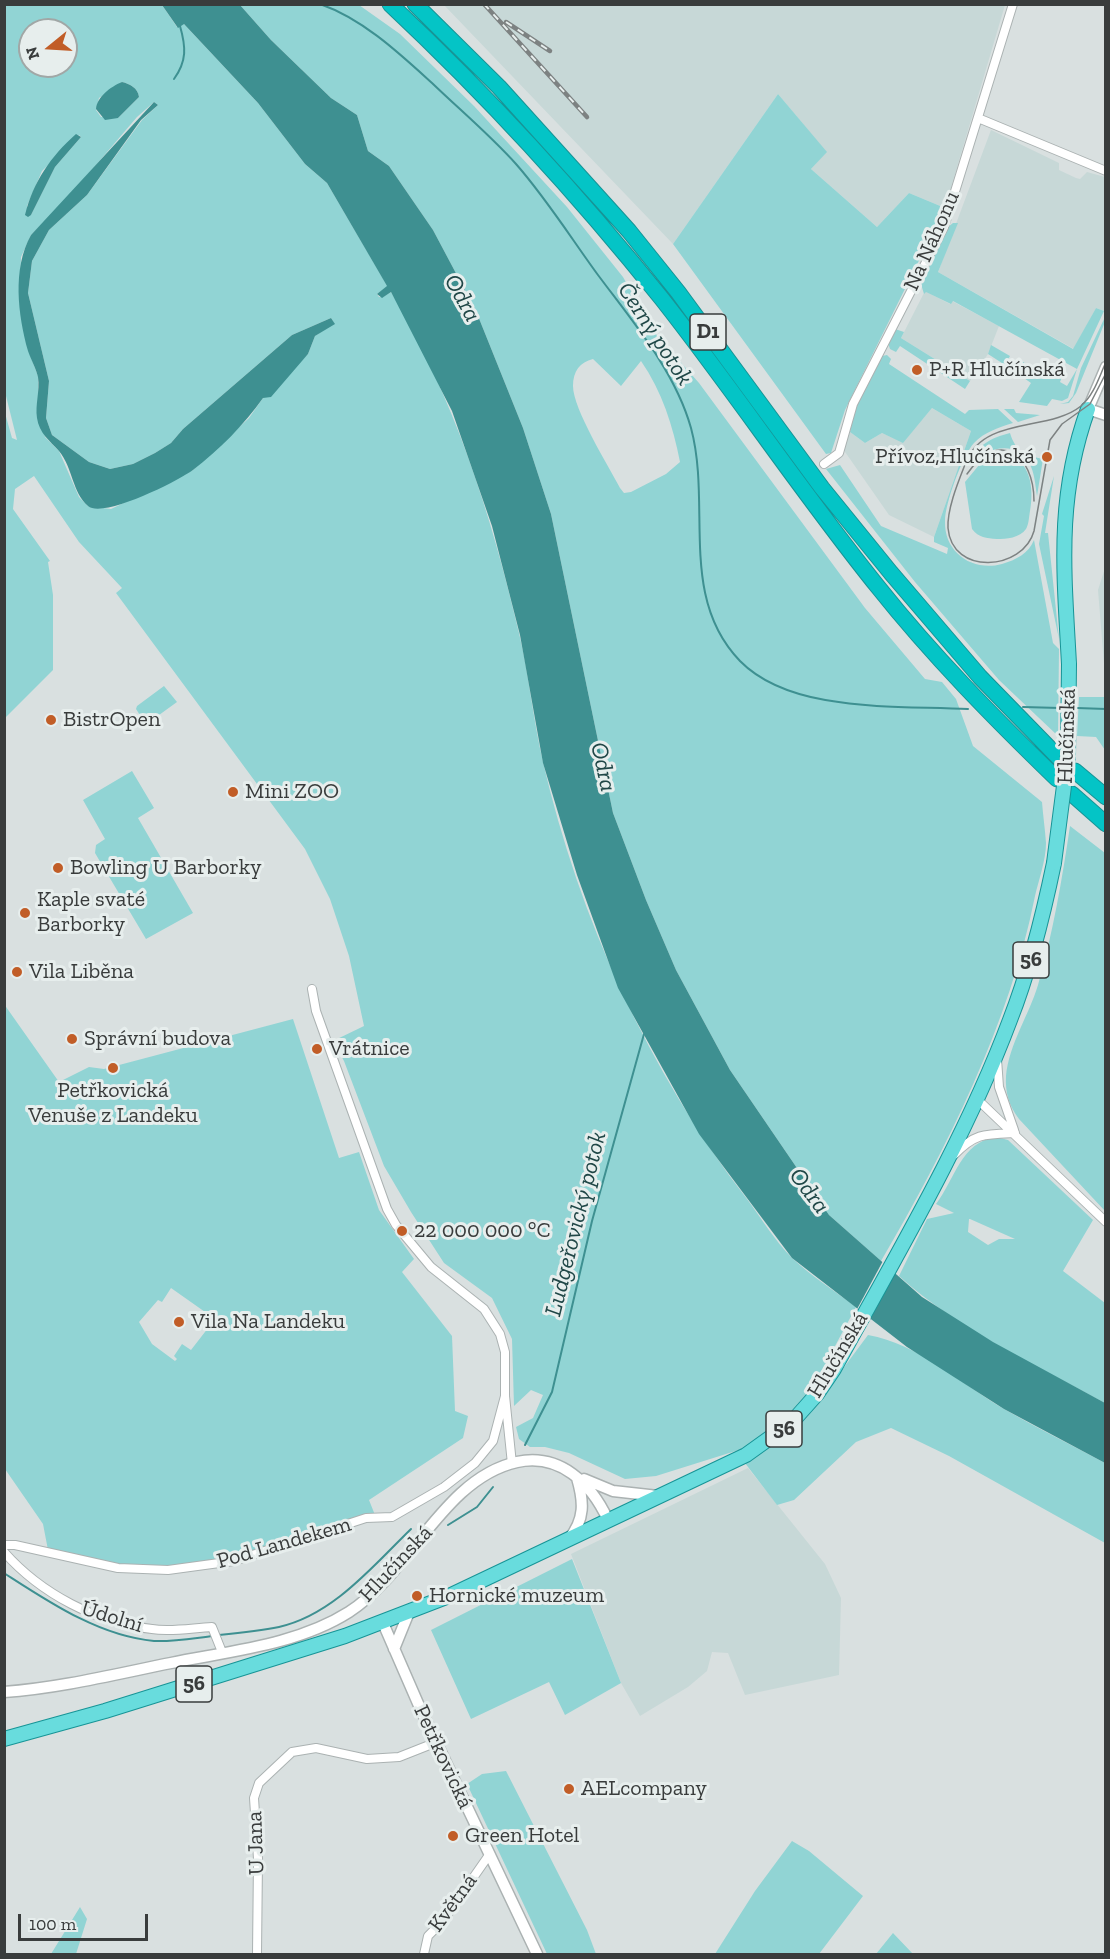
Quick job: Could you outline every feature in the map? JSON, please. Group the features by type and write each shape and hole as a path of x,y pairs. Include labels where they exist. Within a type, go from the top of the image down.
{"highway":[{"name":"D1","path":"390,4 490,100 611,237 711,363 878,587 951,674 1057,779"},
{"name":"D1","path":"415,4 499,87 629,231 685,301 822,488 913,600 980,677 1058,757"},
{"path":"1106,793 1079,774 1106,798"},
{"path":"1072,794 1106,824"}],"main road":[{"name":"Hlučínská","path":"409,1612 568,1540 746,1455 782,1430 817,1395 848,1343 977,1099 997,1054 1028,969 1054,862 1068,755 1069,664 1064,554 1065,510 1072,459 1088,409"},
{"name":"56","path":"4,1739 162,1694 383,1623 409,1612"}],"street":[{"name":"Na Náhonu","path":"824,464 838,453 853,404 944,227 1013,4"},
{"path":"978,118 1106,171"},
{"name":"Hlučínská","path":"1088,409 1106,367"},
{"path":"1088,409 1106,416"},
{"name":"Pod Landekem","path":"312,989 316,1011 387,1209 396,1226 430,1267 484,1309 501,1334 505,1352 505,1396 512,1464"},
{"path":"997,1054 999,1087 1015,1133"},
{"path":"977,1099 1106,1222"},
{"path":"942,1166 969,1139 985,1134 1015,1133"},
{"name":"Pod Landekem","path":"4,1545 15,1545 118,1568 168,1570 234,1561 366,1518 392,1517 444,1487 475,1463 493,1441 505,1396"},
{"name":"Hlučínská","path":"4,1692 68,1683 300,1635 349,1612 385,1583 436,1520 466,1489 493,1471 512,1464 546,1462 565,1468 576,1475 594,1496 608,1520"},
{"path":"576,1475 613,1491 661,1496"},
{"path":"568,1540 578,1526 582,1514 582,1495 576,1475"},
{"name":"Údolní","path":"4,1552 60,1597 82,1610 152,1629 212,1627 222,1652"},
{"path":"394,1649 409,1612"},
{"name":"Petřkovická","path":"383,1623 537,1954"},
{"name":"U Jana","path":"257,1954 258,1859 254,1798 259,1783 292,1752 316,1748 367,1759 399,1757 437,1742"},
{"name":"Květná","path":"424,1954 428,1936 443,1921 489,1855"}],"shaded area":[{"path":"5,5 162,5 177,27 183,23 258,103 305,164 327,183 388,287 377,294 383,297 391,292 413,332 452,415 483,500 519,633 543,762 558,820 576,878 622,991 679,1099 774,1237 799,1265 856,1307 813,1387 782,1421 742,1449 656,1476 625,1479 569,1453 545,1447 530,1447 519,1439 516,1427 533,1418 543,1395 531,1390 514,1406 512,1339 492,1298 444,1263 411,1212 384,1166 344,1061 333,1041 364,1026 349,956 330,899 305,849 116,593 122,588 79,542 34,476 15,489 13,509 50,561 48,562 53,595 53,670 5,718 5,413 12,438 17,440 5,392","holes":["122,82 133,87 139,97 118,118 101,117 96,110 99,98","154,102 158,105 142,120 87,195 49,230 32,261 28,293 49,381 46,418 52,435 89,462 110,469 133,464 171,443 183,429 292,335 331,318 334,323 315,336 308,354 263,398 249,418 193,470 111,509 88,506 79,497 59,451 45,437 38,405 38,376 29,352 20,294 21,257 31,235 67,199 137,117","79,135 81,137 55,167 31,215 27,206 42,171"]},
{"path":"240,5 359,5 400,34 474,106 567,207 623,277 655,333 699,383 865,608 925,679 942,682 956,699 973,746 1042,802 1045,856 1010,991 973,1085 952,1130 881,1261 829,1215 730,1070 676,970 646,900 613,813 551,514 523,428 476,311 433,230 389,166 368,151 357,115 331,98 271,40","holes":["593,359 621,386 641,361 666,409 680,462 666,474 631,492 624,493 600,452 579,408 573,386 574,376 584,362"]},
{"path":"444,5 1005,5 945,208 909,193 877,227 811,169 826,152 778,94 673,244"},
{"path":"778,94 827,152 811,169 877,227 909,193 945,208 845,410 831,453 826,454 673,244"},
{"path":"991,130 1059,163 1059,170 1076,178 1080,179 1087,172 1105,177 1105,308 1104,311 1096,308 1074,349 938,272"},
{"path":"953,223 958,223 938,272 1073,349 1096,308 1104,311 1077,369 953,301 951,304 926,292 924,294 921,284 948,227"},
{"path":"925,291 950,304 952,301 999,326 988,354 970,381 901,338"},
{"path":"1105,317 1076,393 1069,403 1060,404 1068,402 1073,396 1081,368"},
{"path":"895,329 904,332 901,338 970,381 965,389 900,346 896,352 890,349 888,343"},
{"path":"991,345 1010,356 1005,365 988,354"},
{"path":"887,355 891,359 889,364 965,414 969,410 998,409 1013,423 982,436 969,449 955,480 948,503 946,532 949,542 962,558 991,566 1002,564 1021,555 1034,540 1053,643 1059,649 1058,736 999,680 915,582 826,469 840,465 881,526 947,554 948,548 934,542 934,537 971,431 932,408 903,443 882,433 865,443 850,432 858,402 867,383 882,356"},
{"path":"1018,359 1038,371 1043,366 1062,377 1060,382 1067,386 1077,369 1068,398 1062,401 1052,399 1047,406 1019,402 1031,383 1011,369"},
{"path":"932,408 971,431 934,537 889,515 843,449 850,432 865,443 882,433 903,442"},
{"path":"1004,409 1014,409 1016,413 1040,415 1018,422"},
{"path":"1010,433 1018,449 1043,459 1037,496 1031,467 1023,455 1016,451 1008,448 991,451 975,459 969,465 976,452 985,443"},
{"path":"1005,454 1020,462 1029,476 1031,502 1028,522 1026,529 1017,536 1001,539 986,538 972,529 965,482 984,459"},
{"path":"1054,476 1045,533 1048,533 1059,639 1039,544 1044,516 1042,514"},
{"path":"1105,568 1105,676 1098,590"},
{"path":"164,686 177,702 145,723 136,709 137,706"},
{"path":"1079,697 1105,697 1105,750 1096,737 1077,736"},
{"path":"132,771 154,808 138,818 193,913 146,939 95,853 96,845 105,839 83,800"},
{"path":"1070,826 1105,853 1105,1211 1019,1119 1010,1104 1006,1088 1011,1052 1038,985 1048,946"},
{"path":"4,1004 59,1082 89,1067 104,1069 293,1019 339,1158 359,1152 379,1210 414,1259 402,1272 452,1336 455,1411 468,1416 463,1438 369,1500 375,1515 246,1554 166,1567 121,1565 48,1550 43,1524 5,1469","holes":["171,1288 215,1319 191,1350 182,1344 174,1356 177,1359 175,1361 152,1344 139,1322 158,1300 162,1302"]},
{"path":"996,1137 1008,1140 1093,1220 1063,1271 1105,1303 1105,1403 972,1330 899,1276 927,1219 954,1213 936,1204 960,1163 975,1146 984,1140","holes":["969,1219 1015,1239 999,1239 988,1245 968,1232"]},
{"path":"868,1335 905,1347 922,1356 1004,1409 1105,1463 1105,1543 949,1456 891,1428 856,1442 794,1500 777,1505 745,1463 782,1439 807,1417"},
{"path":"748,1468 825,1564 841,1598 839,1675 745,1695 728,1653 712,1652 707,1671 688,1687 640,1716 621,1683 571,1554"},
{"path":"572,1559 621,1683 565,1715 549,1682 471,1719 431,1630"},
{"path":"506,1771 587,1930 596,1954 547,1954 467,1784 482,1774"},
{"path":"792,1841 809,1851 863,1896 819,1954 715,1954 755,1891"},
{"path":"80,1907 87,1919 76,1954 51,1954"},
{"path":"893,1933 913,1954 876,1954"}],"water":[{"name":"Odra","path":"162,5 240,5 271,40 331,98 357,115 368,151 389,166 433,230 476,311 523,428 551,514 613,813 676,970 730,1070 829,1215 922,1297 993,1342 1105,1403 1105,1463 1004,1409 907,1347 792,1258 699,1134 618,988 577,875 543,763 520,635 492,526 452,411 391,292 382,298 377,294 387,286 327,183 305,164 258,103 184,24 178,28"},
{"path":"122,82 133,87 139,97 118,118 105,120 96,109 99,100 105,93"},
{"path":"154,102 158,105 141,120 87,195 49,230 32,261 28,293 49,381 46,418 52,435 89,462 110,469 133,464 171,443 183,429 292,335 331,318 335,324 315,336 308,354 271,397 263,398 231,437 193,470 140,497 96,509 88,506 83,500 75,487 64,458 45,436 38,423 38,377 28,351 20,307 21,262 31,235"},
{"path":"76,134 81,137 55,167 28,217 25,215 28,203 44,170"}],"pier":[{"path":"884,1259 897,1270 869,1321 856,1311"}],"waterway":[{"name":"Černý potok","path":"320,4 351,18 393,49 506,153 538,190 652,348 675,387 691,428 697,458 700,550 709,609 721,636 740,661 762,678 788,690 817,698 879,706 968,709"},
{"path":"174,79 184,54 180,26"},
{"name":"Černý potok","path":"1023,707 1060,708"},
{"name":"Černý potok","path":"1077,708 1106,709"},
{"name":"Ludgeřovický potok","path":"525,1445 552,1392 592,1221 644,1034"},
{"name":"Ludgeřovický potok","path":"448,1525 477,1507 493,1487"},
{"name":"Ludgeřovický potok","path":"219,1635 279,1627 317,1612 367,1573 411,1529"},
{"name":"Ludgeřovický potok","path":"4,1573 75,1616 114,1632 154,1641 213,1636"}],"tram line":[{"path":"1106,362 1093,391 1081,406 1068,414 1002,431 987,437 975,447 966,462 957,486 948,520 952,544 962,554 974,561 1003,560 1016,554 1027,544 1034,531 1050,440 1062,424 1090,404 1106,373"},
{"path":"967,474 979,460 991,452 1002,450 1012,453 1021,459 1028,470 1034,501"}],"railway":[{"path":"484,4 587,117"},
{"path":"506,22 550,51"}],"place":[{"name":"P+R Hlučínská","path":"917,370"},
{"name":"Přívoz,Hlučínská","path":"1047,457"},
{"name":"BistrOpen","path":"51,720"},
{"name":"Mini ZOO","path":"233,792"},
{"name":"Bowling U Barborky","path":"58,868"},
{"name":"Kaple svaté Barborky","path":"25,913"},
{"name":"Vila Liběna","path":"17,972"},
{"name":"Správní budova","path":"72,1039"},
{"name":"Vrátnice","path":"317,1049"},
{"name":"Petřkovická Venuše z Landeku","path":"113,1068"},
{"name":"22 000 000 °C","path":"402,1231"},
{"name":"Vila Na Landeku","path":"179,1322"},
{"name":"Hornické muzeum","path":"417,1596"},
{"name":"AELcompany","path":"569,1789"},
{"name":"Green Hotel","path":"453,1836"}]}
